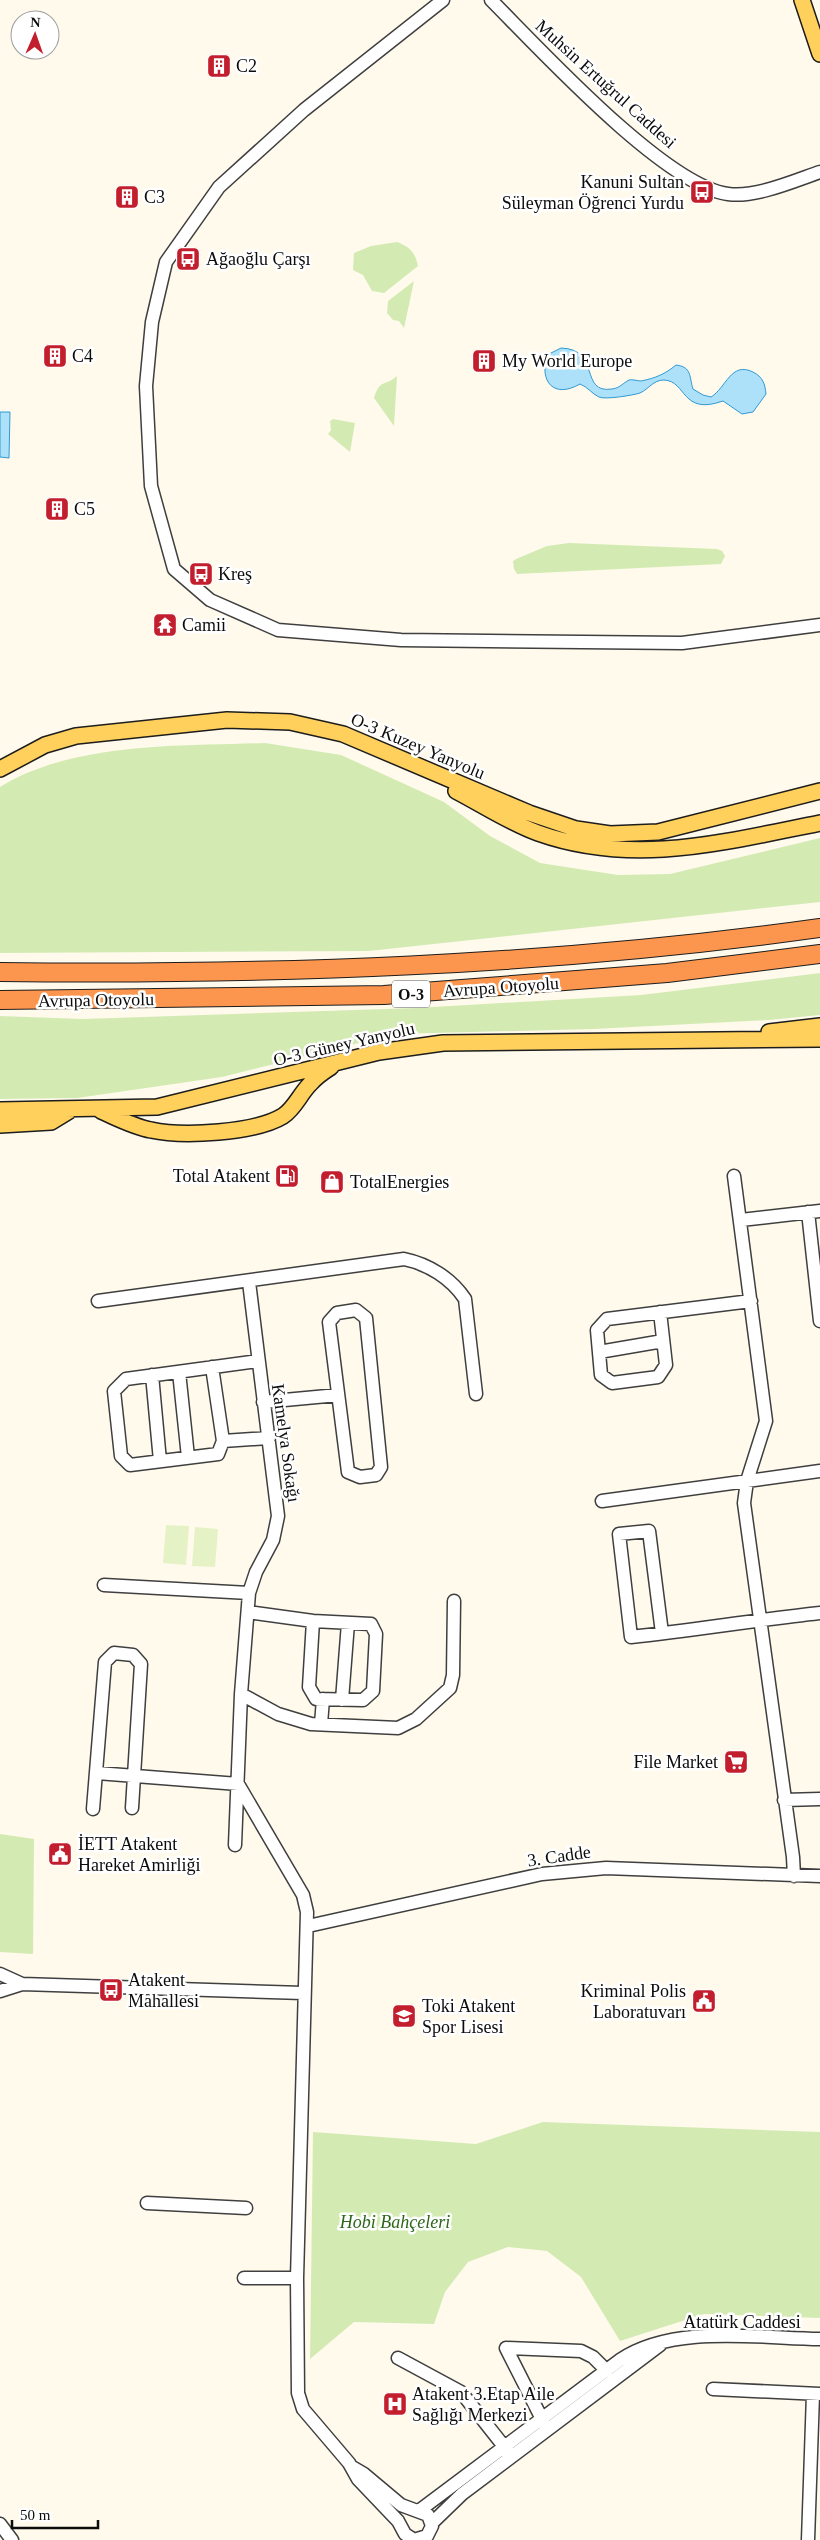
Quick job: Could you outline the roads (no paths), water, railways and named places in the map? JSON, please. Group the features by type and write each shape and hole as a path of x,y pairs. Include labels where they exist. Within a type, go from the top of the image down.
{"highway":[{"name":"Avrupa Otoyolu","path":"0,972 280,971 454,964 610,952 820,928"},
{"name":"Avrupa Otoyolu","path":"0,1000 384,995 667,973 820,954"}],"main road":[{"path":"802,0 820,54"},
{"name":"O-3 Kuzey Yanyolu","path":"0,769 44,745 76,736 227,720 299,724 343,734 528,814 576,829 610,834 658,832 820,791"},
{"path":"390,754 410,768 535,832 579,845 613,850 705,846 820,823"},
{"path":"772,804 820,783"},
{"path":"726,1040 782,1030 820,1026"},
{"name":"O-3 Güney Yanyolu","path":"0,1110 157,1107 338,1062 392,1050 443,1043 820,1039"},
{"path":"95,1109 150,1130 204,1134 236,1129 270,1122 289,1112 309,1084 338,1062"},
{"path":"0,1125 51,1122 70,1110"}],"street":[{"path":"443,0 304,110 218,187 166,262 152,322 146,386 151,486 174,569 210,600 278,630 401,640 682,643 820,625"},
{"name":"Muhsin Ertuğrul Caddesi","path":"491,0 557,67 635,138 683,176 713,190 729,194 746,194 820,172"},
{"path":"734,1176 766,1421 746,1482 744,1503 793,1857 794,1876"},
{"path":"741,1220 814,1212 820,1321"},
{"path":"98,1301 250,1282 404,1259 421,1263 456,1286 465,1298 476,1394"},
{"name":"Kamelya Sokağı","path":"235,1845 249,1593 256,1572 273,1540 278,1516 250,1282"},
{"path":"660,1312 666,1365 658,1377 612,1383 602,1375 597,1330 607,1319 660,1312 751,1301"},
{"path":"356,1310 366,1318 381,1467 376,1475 360,1477 348,1472 338,1394 330,1322 338,1313 356,1310"},
{"path":"599,1352 663,1341"},
{"path":"212,1367 224,1441 218,1454 130,1465 121,1456 114,1391 126,1379 152,1375 179,1372 212,1367 258,1361"},
{"path":"179,1372 188,1457"},
{"path":"152,1375 160,1461"},
{"path":"263,1402 338,1394"},
{"path":"224,1441 269,1438"},
{"path":"602,1501 820,1471"},
{"path":"662,1634 649,1531 619,1534 631,1637 662,1634 820,1613"},
{"path":"104,1585 249,1593"},
{"path":"242,1694 278,1714 311,1724 398,1728 416,1719 450,1688 453,1675 454,1601"},
{"path":"248,1612 313,1622 370,1624 376,1634 373,1691 363,1700 316,1699 309,1688 313,1622"},
{"path":"342,1700 348,1623"},
{"path":"93,1809 105,1662 114,1653 133,1655 140,1664 132,1808"},
{"path":"321,1724 322,1699"},
{"path":"97,1773 238,1784 303,1895 308,1926 303,1993 297,2278 298,2393 303,2409 352,2467 358,2479 402,2526 405,2534 414,2540 427,2536 432,2523 428,2515 394,2500 364,2474 352,2467"},
{"path":"784,1800 820,1800"},
{"name":"3. Cadde","path":"308,1926 542,1874 606,1868 820,1876"},
{"path":"0,1974 22,1984"},
{"path":"0,1991 22,1984 303,1993"},
{"path":"147,2203 246,2208"},
{"path":"244,2278 297,2278"},
{"name":"Atatürk Caddesi","path":"545,2424 607,2371 634,2351 647,2345 691,2336 820,2339"},
{"name":"Atatürk Caddesi","path":"418,2510 508,2452 545,2424 664,2342"},
{"path":"545,2424 506,2348 581,2351 593,2357 607,2371"},
{"path":"398,2358 461,2392 508,2452"},
{"path":"713,2389 817,2394 815,2494 808,2540"},
{"name":"Atatürk Caddesi","path":"432,2523 508,2452"},
{"path":"402,2526 407,2514 418,2510"},
{"path":"0,2524 12,2540"}],"water":[{"path":"561,348 573,350 581,356 596,385 602,389 619,387 629,380 641,381 651,378 664,373 676,365 687,370 693,389 703,395 711,397 729,377 739,370 756,374 764,384 766,394 753,412 742,414 723,401 699,404 692,401 677,386 664,380 657,381 640,393 613,398 599,397 580,384 563,390 556,389 547,380 545,365 547,355"},
{"path":"0,412 10,412 9,458 0,457"}],"place":[{"name":"C2","path":"219,66"},
{"name":"Kanuni Sultan Süleyman Öğrenci Yurdu","path":"702,192"},
{"name":"C3","path":"127,197"},
{"name":"Ağaoğlu Çarşı","path":"188,259"},
{"name":"C4","path":"55,356"},
{"name":"My World Europe","path":"484,361"},
{"name":"C5","path":"57,509"},
{"name":"Kreş","path":"201,574"},
{"name":"Camii","path":"165,625"},
{"name":"Total Atakent","path":"287,1176"},
{"name":"TotalEnergies","path":"332,1182"},
{"name":"File Market","path":"736,1762"},
{"name":"İETT Atakent Hareket Amirliği","path":"60,1854"},
{"name":"Atakent Mahallesi","path":"111,1990"},
{"name":"Kriminal Polis Laboratuvarı","path":"704,2001"},
{"name":"Toki Atakent Spor Lisesi","path":"404,2016"},
{"name":"Atakent 3.Etap Aile Sağlığı Merkezi","path":"395,2404"}],"park label":[{"name":"Hobi Bahçeleri","path":"395,2222"}]}
